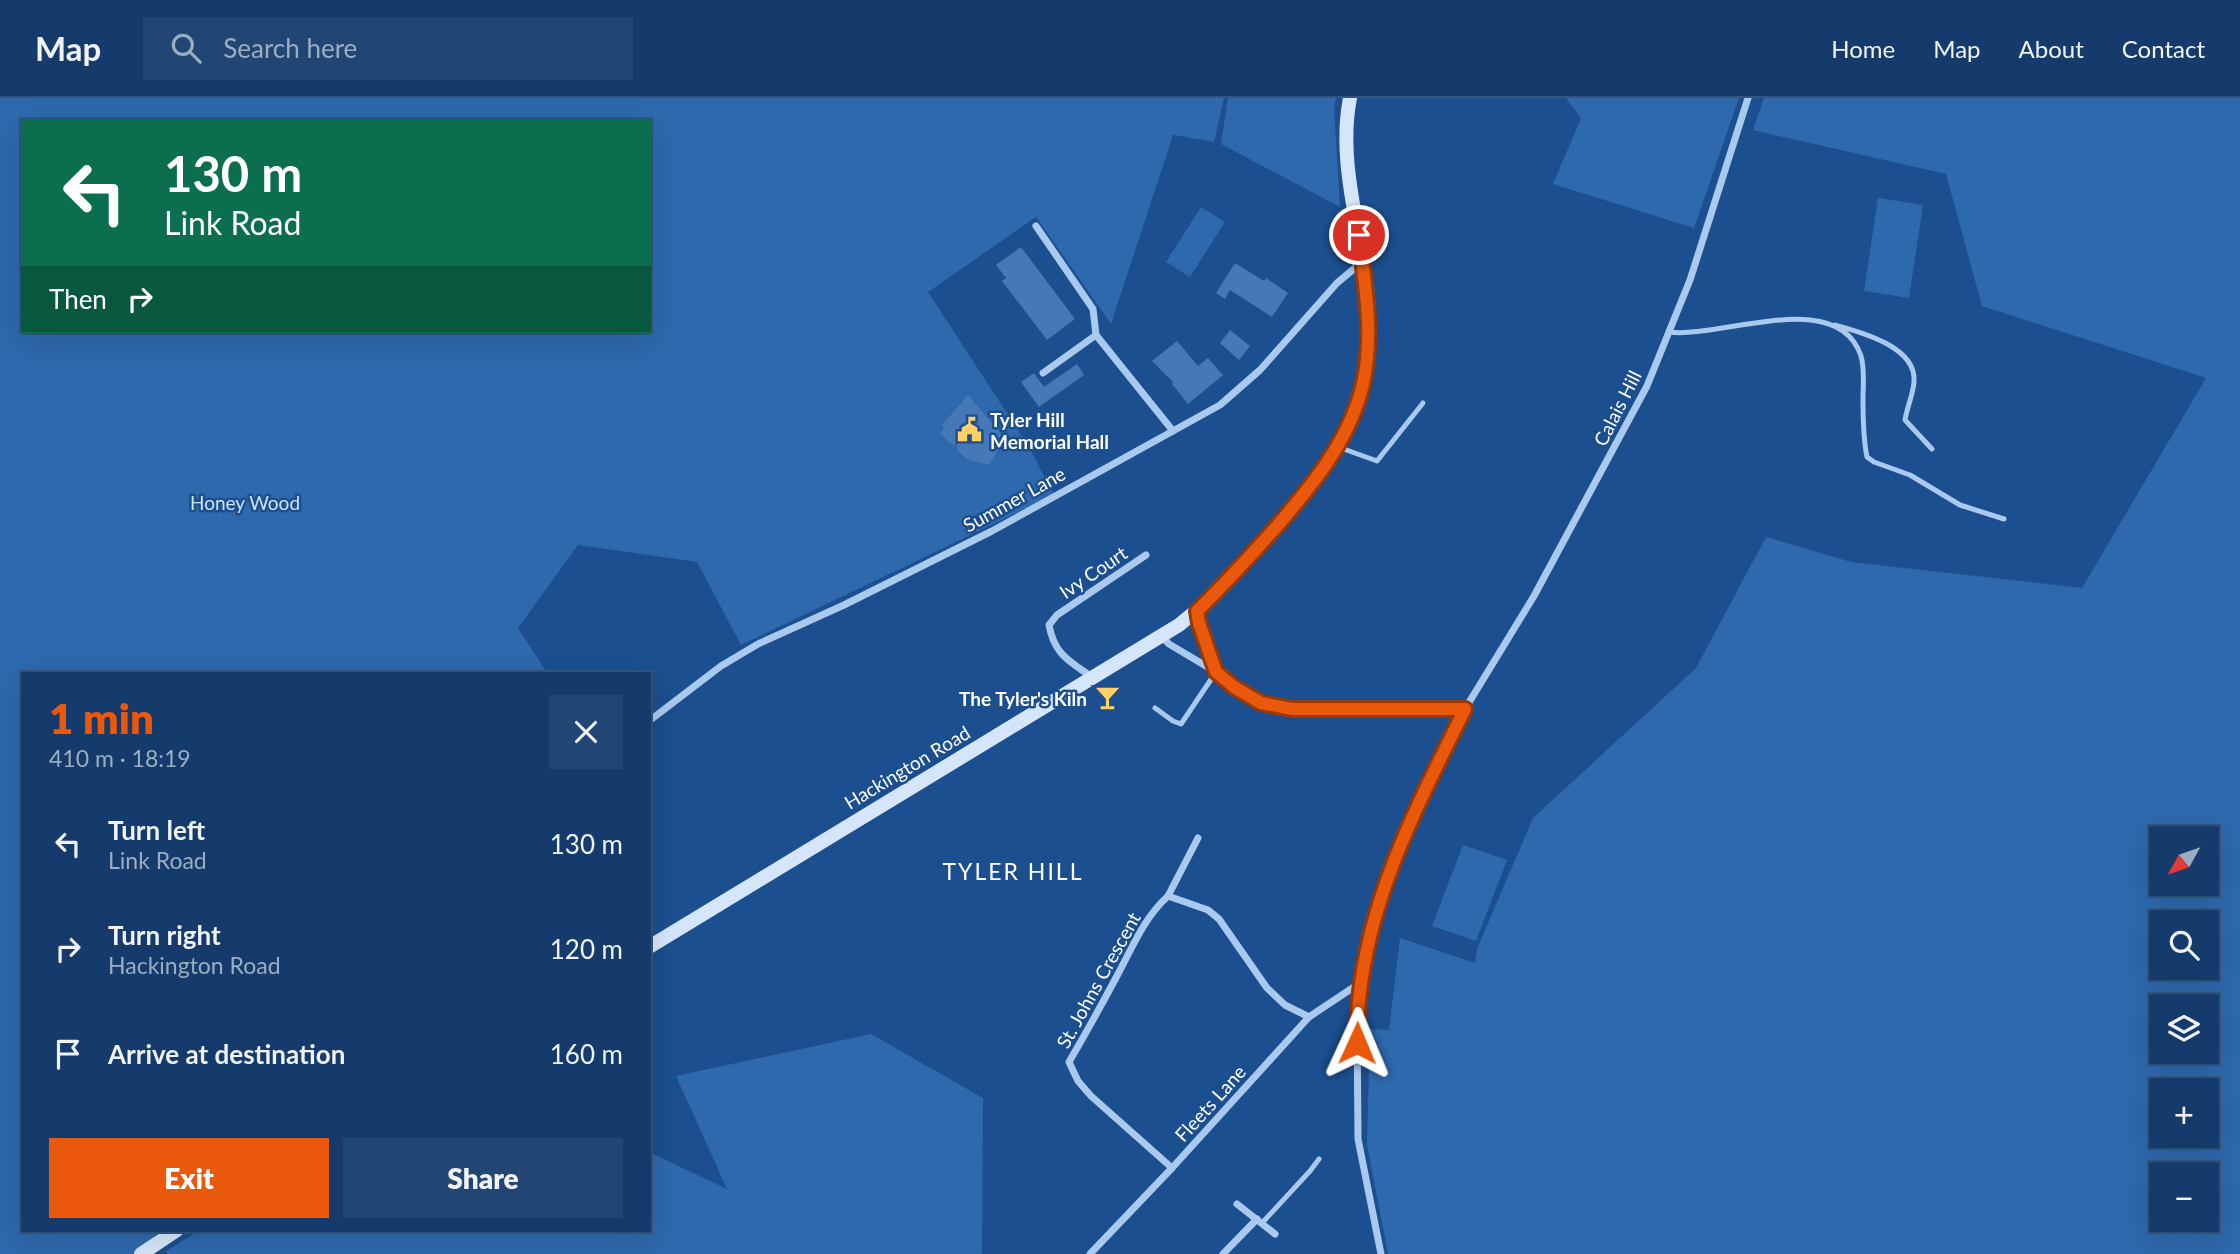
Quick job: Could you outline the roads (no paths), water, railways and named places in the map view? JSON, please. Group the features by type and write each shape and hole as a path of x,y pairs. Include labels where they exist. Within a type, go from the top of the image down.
{"street":[{"name":"Hackington Road","path":"651,946 1161,636 1197,611 1236,573 1294,505 1338,446 1348,428 1365,371 1368,299 1347,156 1346,120 1350,98"},
{"name":"Calais Hill","path":"1381,1254 1358,1139 1357,1019 1360,983 1387,874 1465,709 1534,596 1647,386 1690,280 1748,98"},
{"path":"1036,226 1093,309 1096,335 1173,431"},
{"name":"Summer Lane","path":"651,719 721,666 758,644 844,605 992,531 1220,405 1260,370 1337,283 1362,262"},
{"path":"1043,373 1096,335"},
{"name":"Ivy Court","path":"1092,677 1062,656 1052,639 1049,625 1057,615 1146,555"},
{"path":"1197,611 1216,672"},
{"path":"1161,636 1169,644 1261,703 1292,709 1465,709"},
{"name":"St. Johns Crescent","path":"1172,1168 1090,1096 1078,1081 1069,1062 1139,931 1168,896 1198,838"},
{"path":"1168,896 1208,910 1219,919 1267,988 1284,1005 1309,1017"},
{"name":"Fleets Lane","path":"1090,1254 1309,1017 1360,983"},
{"path":"1237,1204 1275,1234"},
{"path":"1223,1254 1259,1221"},
{"path":"141,1254 174,1232"}],"lane":[{"path":"1669,332 1711,331 1769,320 1801,320 1867,334 1902,354 1912,368 1914,381 1905,420 1932,449"},
{"path":"1829,324 1850,336 1860,354 1864,369 1867,457 1910,475 1960,505 2004,519"},
{"path":"1338,446 1377,461 1423,403"},
{"path":"1155,708 1173,722 1181,724 1216,672"},
{"path":"1259,1221 1319,1159"}],"place":[{"name":"Tyler Hill Memorial Hall","path":"970,430"},
{"name":"The Tyler's Kiln","path":"1107,698"}],"district":[{"name":"TYLER HILL","path":"1013,871"}],"park label":[{"name":"Honey Wood","path":"245,502"}]}
